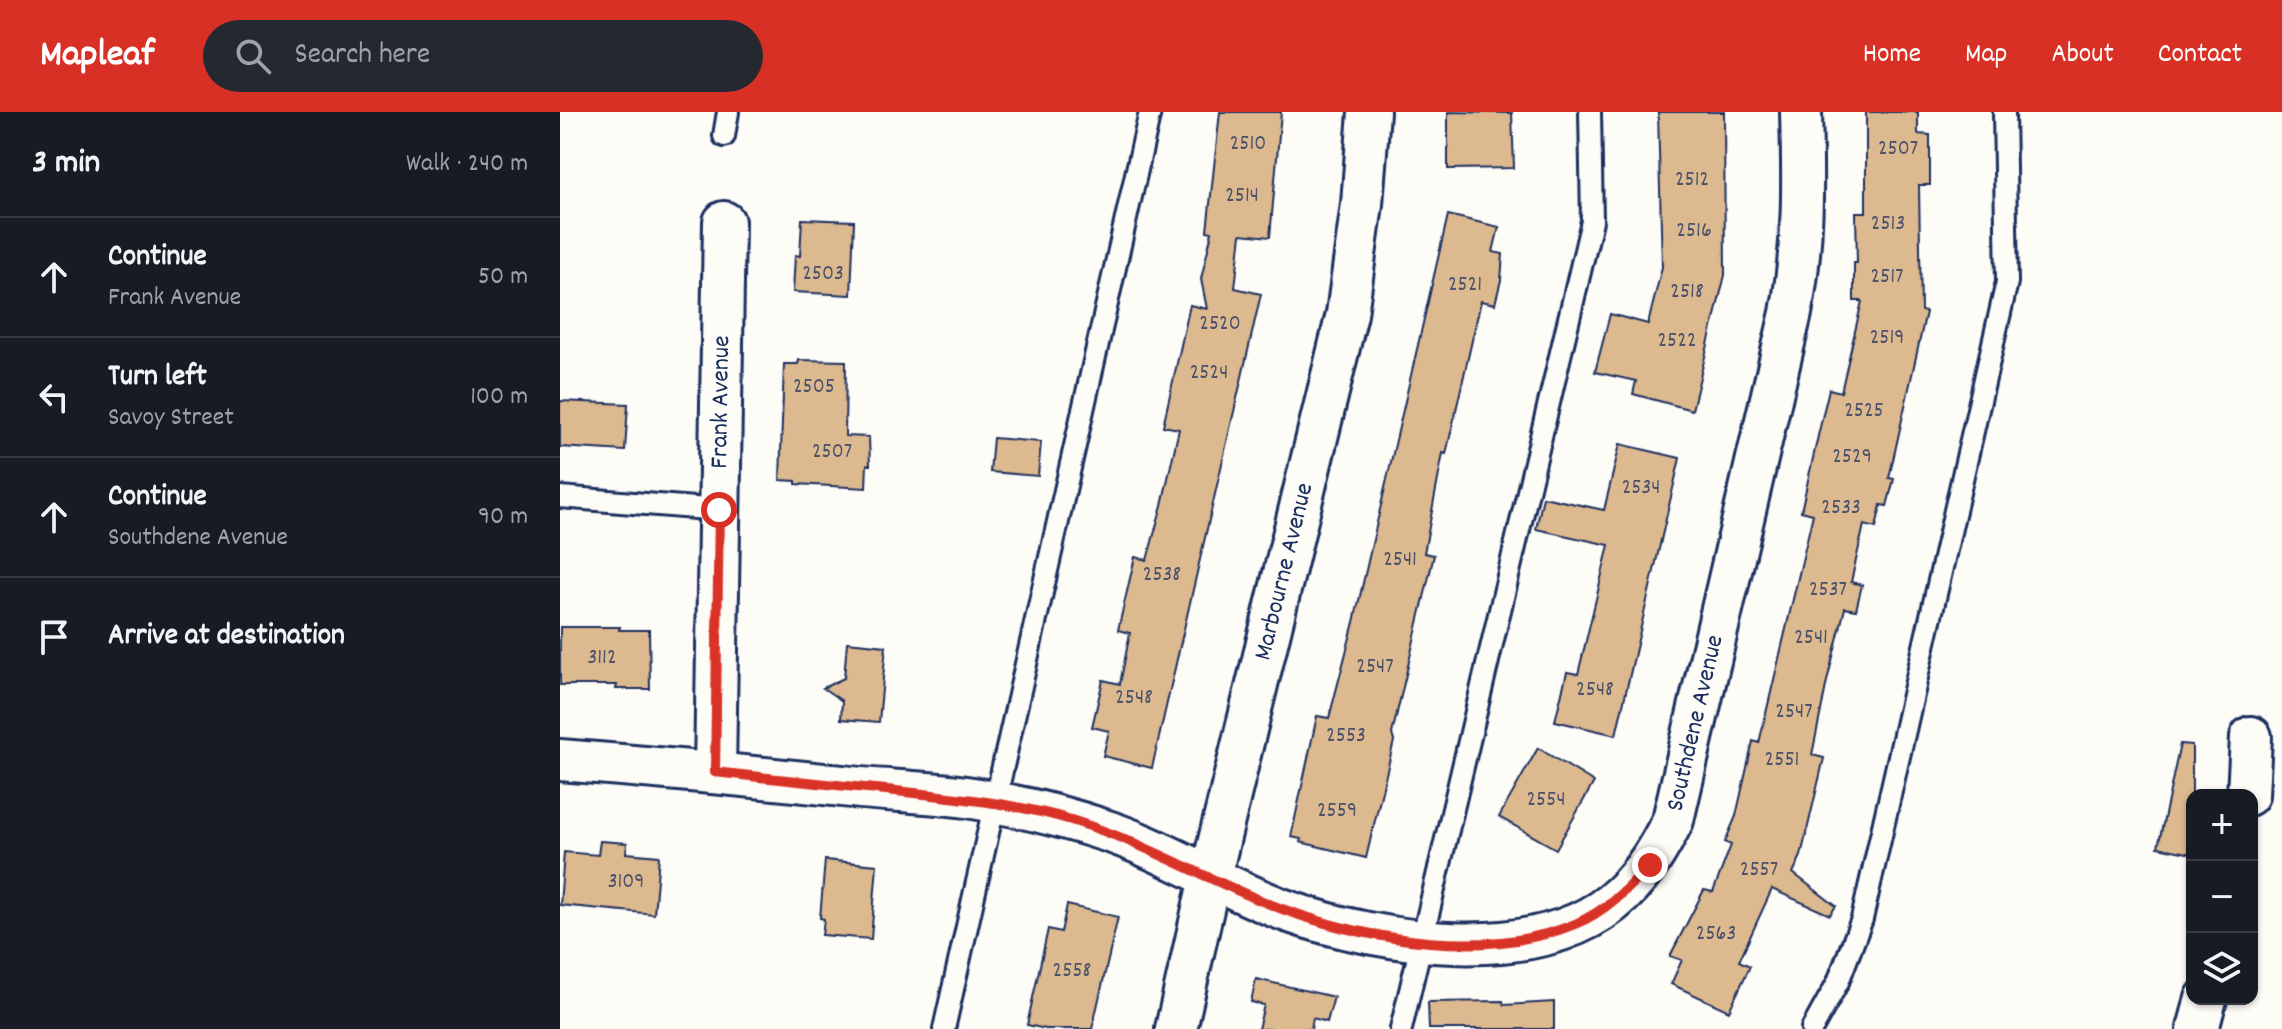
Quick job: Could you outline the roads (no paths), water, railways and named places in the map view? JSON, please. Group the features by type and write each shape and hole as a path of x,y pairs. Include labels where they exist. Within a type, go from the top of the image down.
{"street":[{"name":"Marbourne Avenue","path":"1176,1029 1347,314 1362,204 1369,112"},
{"name":"Southdene Avenue","path":"560,760 715,772 995,802 1113,833 1286,910 1339,927 1420,941 1476,943 1535,937 1577,924 1620,897 1650,865 1673,820 1791,313 1800,262 1803,200 1801,112"},
{"name":"Frank Avenue","path":"715,772 724,222"},
{"path":"2248,789 2251,737"},
{"path":"2198,1029 2204,1005"}],"lane":[{"path":"724,136 728,112"},
{"path":"944,1029 1150,112"},
{"path":"1401,1029 1592,221 1590,112"},
{"path":"1812,1029 1838,982 1862,919 2007,282 2004,112"},
{"path":"560,497 719,510"}]}
